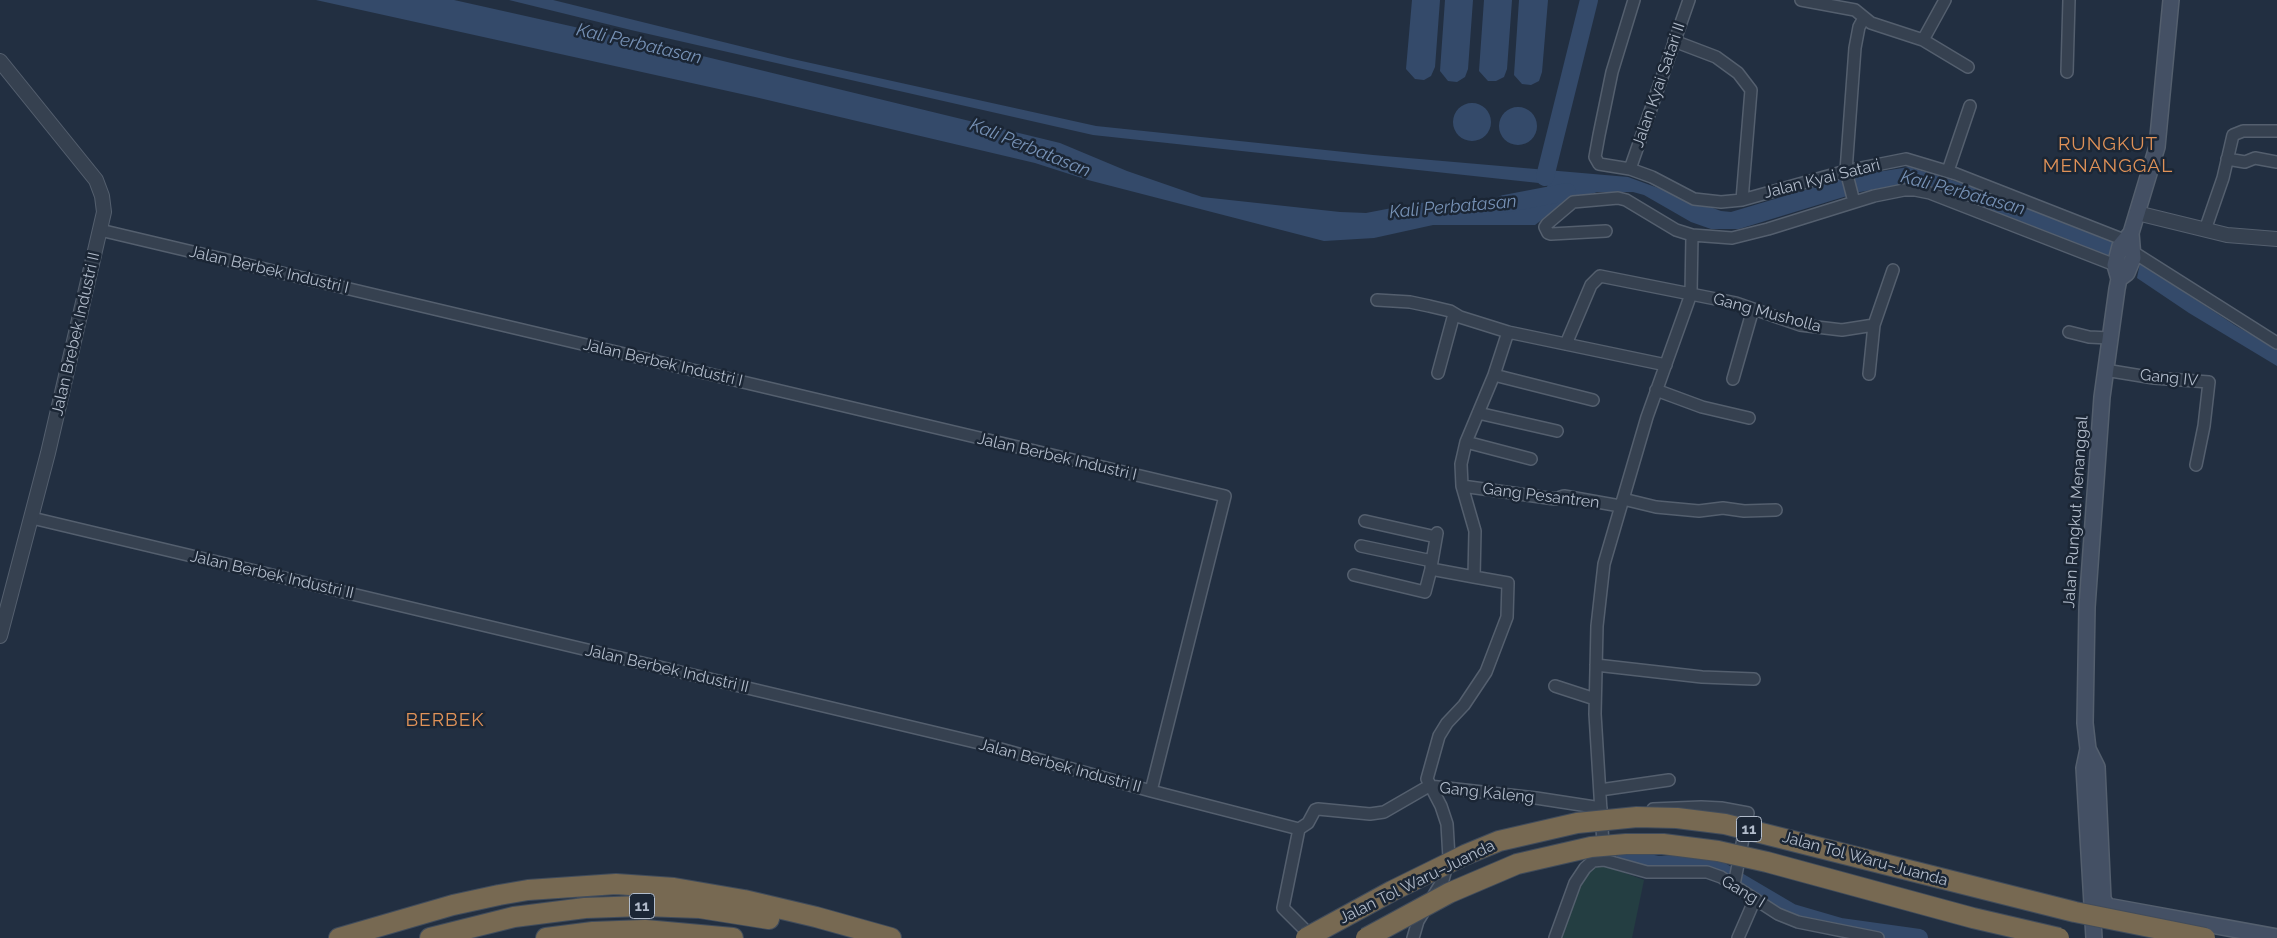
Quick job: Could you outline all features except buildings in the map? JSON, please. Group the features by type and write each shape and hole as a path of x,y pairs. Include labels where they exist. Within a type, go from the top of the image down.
{"highway":[{"name":"Jalan Tol Waru–Juanda","path":"1306,938 1392,891 1465,855 1499,841 1577,823 1637,817 1676,818 1725,824 1995,893 2094,916 2205,934"},
{"name":"Jalan Tol Waru–Juanda","path":"1366,938 1449,893 1517,864 1591,847 1626,844 1663,844 1738,856 1974,918 2059,938"},
{"path":"339,938 453,905 499,895 528,890 616,884 674,888 744,900 816,917 891,938"},
{"name":"11","path":"430,938 514,917 585,908 643,906 700,908 750,915 853,938"},
{"name":"11","path":"546,938 593,932 644,930 732,938"}],"main road":[{"name":"Jalan Rungkut Menanggal","path":"2094,935 2084,768 2088,749 2085,723 2088,571 2109,338 2125,254 2158,147 2171,0"},
{"name":"Jalan Rungkut Menanggal","path":"2088,749 2097,767 2103,898 2107,906 2094,935"},
{"path":"2107,906 2205,934 2277,936"}],"street":[{"name":"Jalan Kyai Satari","path":"1634,0 1612,72 1596,159 1599,164 1630,169 1652,177 1694,199 1721,202 1742,200 1902,159 1948,171 2125,254"},
{"name":"Jalan Kyai Satari II","path":"1630,169 1688,0"},
{"path":"1801,0 1829,2 1860,12 1871,23 1923,40 1968,67"},
{"path":"1923,40 1945,0"},
{"path":"2067,72 2069,0"},
{"path":"1854,198 1846,174 1855,48 1859,27 1864,18"},
{"path":"1674,41 1716,57 1738,73 1751,90 1742,200"},
{"name":"Jalan Brebek Industri II","path":"0,61 96,180 102,196 104,212 32,518 0,636"},
{"path":"1948,171 1970,106"},
{"path":"2205,230 2228,159 2233,135 2237,132 2277,131"},
{"path":"2228,159 2245,162 2255,158 2277,162"},
{"path":"1606,231 1551,234 1548,233 1546,227 1547,224 1573,202 1618,198 1626,200 1660,222 1692,235 1712,238 1745,236 1854,198 1904,190 1930,193 2125,254 2277,343"},
{"path":"2137,213 2226,235 2277,239"},
{"name":"Jalan Berbek Industri I","path":"100,230 1225,496 1195,624 1152,791"},
{"path":"1555,938 1575,883 1585,868 1593,861 1604,860 1595,699 1597,626 1604,564 1656,390 1691,294 1692,235"},
{"path":"1869,374 1874,325 1893,270"},
{"name":"Gang Musholla","path":"1566,344 1591,284 1600,276 1736,302 1800,325 1826,330 1874,325"},
{"path":"1377,300 1410,302 1450,311 1508,332 1666,365"},
{"path":"1734,379 1753,309"},
{"path":"1438,373 1454,314"},
{"path":"1474,577 1475,531 1462,486 1461,464 1466,442 1494,375 1508,332"},
{"path":"2069,332 2088,337 2109,338"},
{"name":"Gang IV","path":"2105,370 2154,378 2209,382 2204,426 2196,466"},
{"path":"1494,375 1593,400"},
{"path":"1656,390 1702,407 1750,418"},
{"path":"1478,413 1557,431"},
{"path":"1466,442 1531,459"},
{"name":"Gang Pesantren","path":"1462,486 1555,499 1564,496 1699,511 1724,508 1744,511 1776,510"},
{"name":"Jalan Berbek Industri II","path":"32,518 980,743 1152,791 1299,828"},
{"path":"1354,575 1425,592 1432,565 1437,535 1366,521"},
{"path":"1361,546 1474,577 1508,583 1507,617 1486,672 1464,705 1439,736 1427,779 1441,806 1447,824 1449,858 1443,880 1418,921 1413,938"},
{"path":"1596,665 1702,677 1754,679"},
{"path":"1555,686 1595,699"},
{"path":"1600,790 1669,780"},
{"name":"Gang Kaleng","path":"1299,828 1308,823 1315,810 1318,809 1370,814 1384,812 1429,786 1536,798 1602,810 1701,807 1748,813 1735,883"},
{"path":"1299,828 1283,908 1314,938"},
{"name":"Gang I","path":"1604,860 1647,872 1707,872 1735,883 1778,914 1798,922 1878,938"},
{"path":"1738,938 1755,898"}],"green space":[{"path":"1603,865 1644,880 1632,938 1560,938 1576,886 1593,866"}],"water":[{"name":"Kali Perbatasan","path":"316,0 454,0 682,51 1060,143 1127,171 1202,197 1340,212 1366,213 1418,203 1543,200 1548,184 1093,135 631,30 509,0 553,0 788,58 1096,126 1373,155 1628,177 1721,211 1731,212 1852,176 1909,167 2043,212 2114,241 2110,257 1932,188 1918,184 1904,184 1860,192 1739,229 1711,229 1691,222 1644,195 1633,192 1597,192 1560,206 1535,225 1433,225 1374,238 1324,241 1088,180 1035,163 755,97"},
{"path":"1412,0 1440,0 1435,67 1431,76 1424,80 1415,79 1406,69"},
{"path":"1445,0 1473,0 1468,69 1465,77 1457,82 1448,81 1440,71"},
{"path":"1484,0 1512,0 1507,69 1504,77 1496,81 1488,81 1479,71"},
{"path":"1519,0 1548,0 1542,72 1539,81 1531,85 1522,84 1514,75"},
{"path":"1472,103 1485,109 1491,122 1485,135 1472,141 1459,135 1453,122 1459,109"},
{"path":"1518,107 1532,112 1537,126 1532,140 1518,145 1504,140 1499,126 1504,112"},
{"path":"2140,263 2236,326 2277,349 2277,366 2189,313 2137,278"}],"waterway":[{"path":"1545,177 1589,0"},
{"name":"Kali Perbatasan","path":"1504,204 1567,192"},
{"path":"1626,858 1658,865 1707,863 1792,913 1840,927 1919,938"}],"district":[{"name":"RUNGKUT MENANGGAL","path":"2108,155"},
{"name":"BERBEK","path":"445,720"}]}
